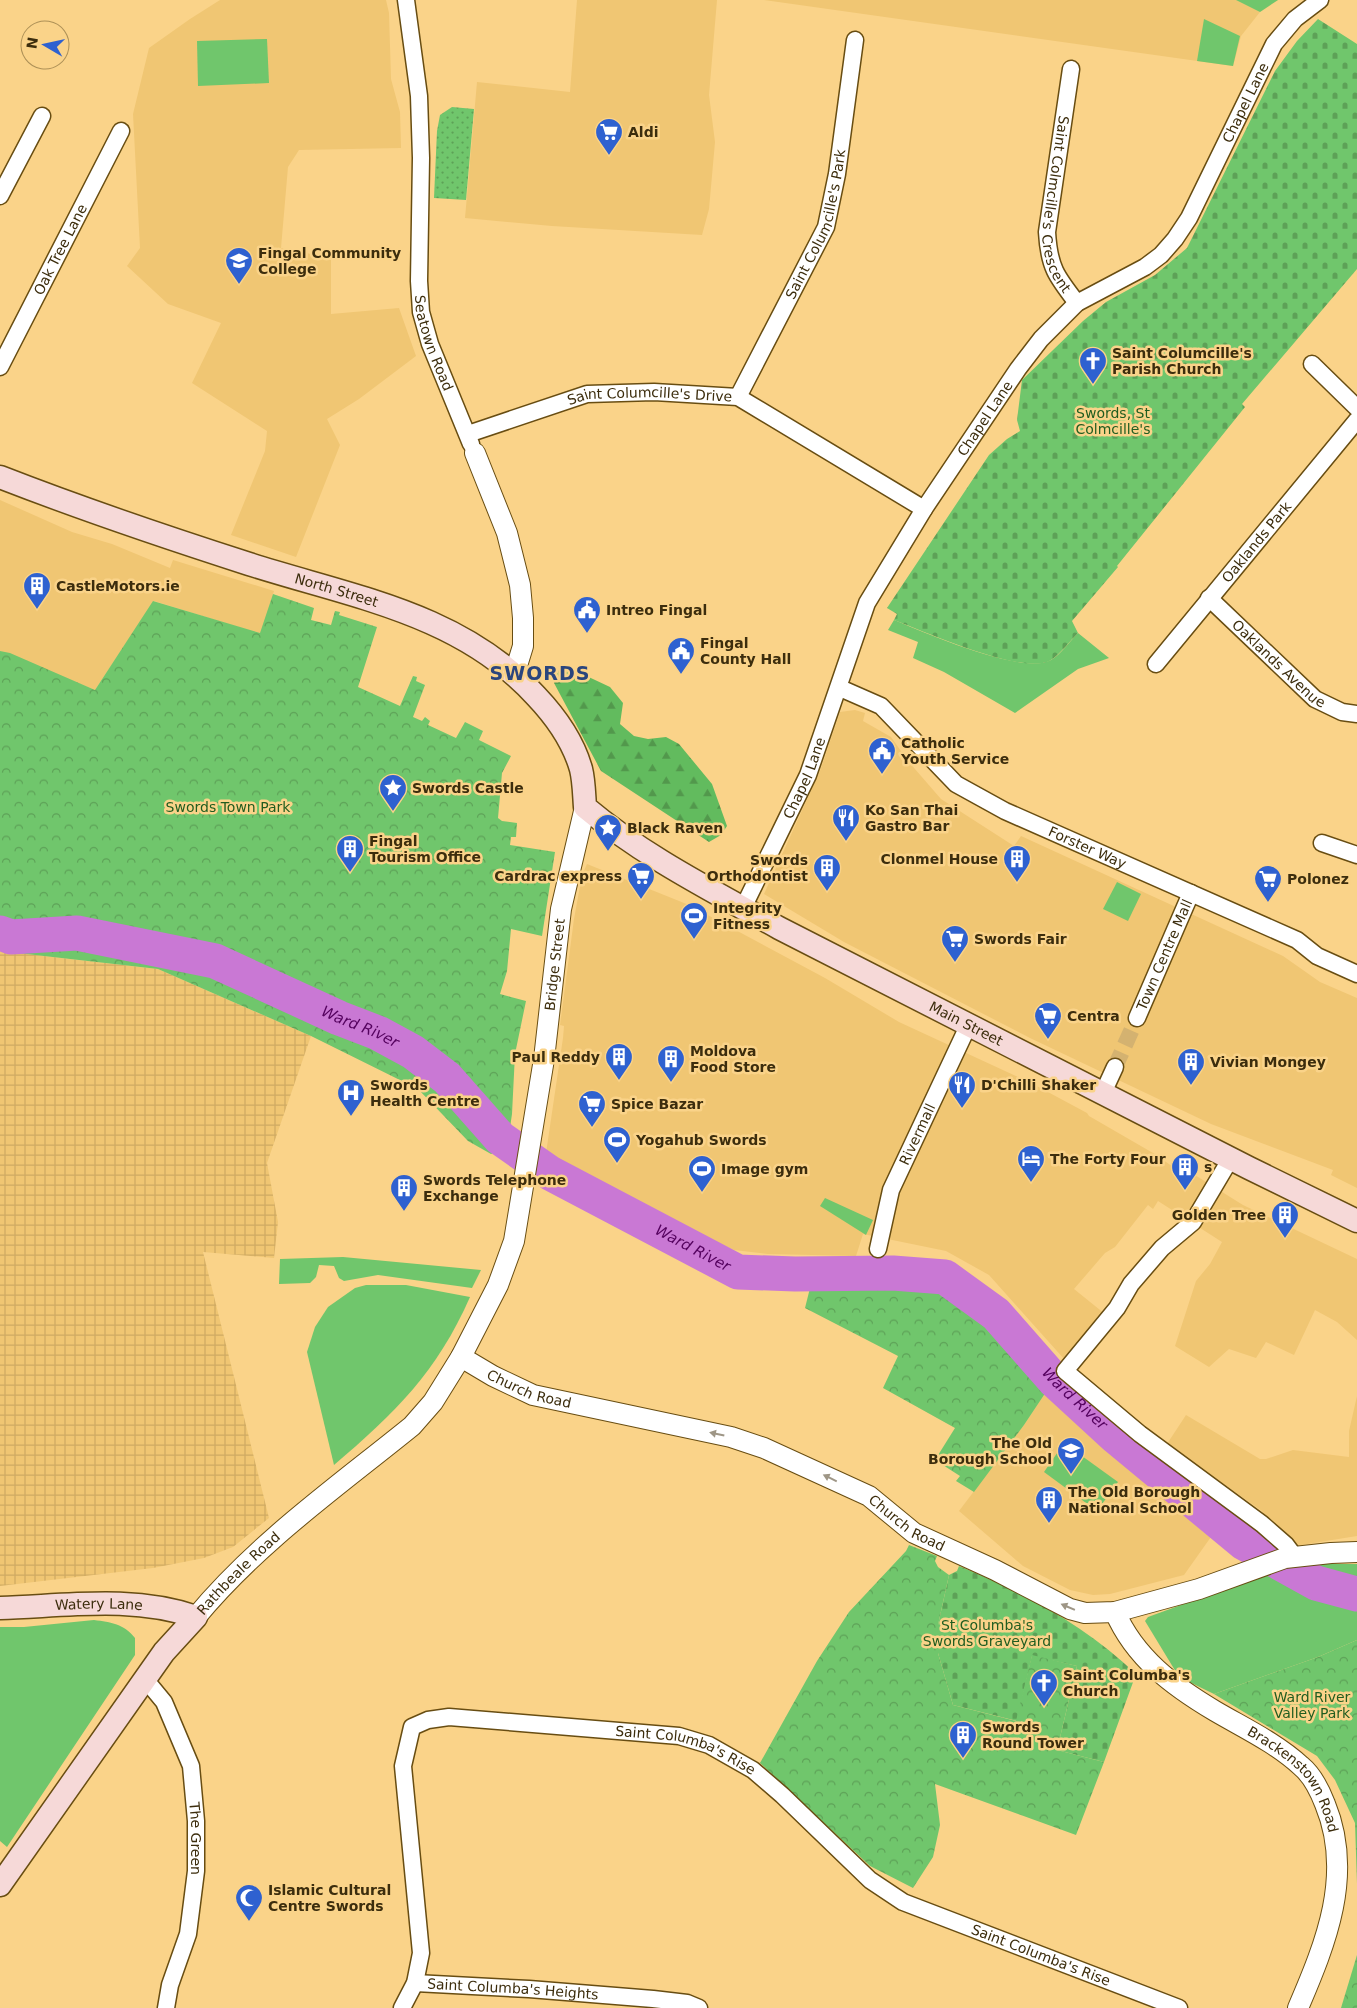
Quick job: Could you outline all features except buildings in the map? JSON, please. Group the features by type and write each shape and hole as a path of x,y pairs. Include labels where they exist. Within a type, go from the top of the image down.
{"main road":[{"name":"North Street","path":"0,477 77,507 198,548 300,581 375,602 438,625 479,646 515,672 551,711 569,739 581,770 585,807"},
{"name":"Main Street","path":"585,807 610,828 743,908 1102,1093 1357,1221"},
{"name":"Watery Lane","path":"0,1608 136,1603 172,1609 196,1617"},
{"name":"Rathbeale Road","path":"0,1885 144,1679 164,1652 196,1617"}],"street":[{"name":"Seatown Road","path":"406,0 418,96 421,158 419,281 421,312 430,344 468,434 506,533 520,585 523,646 515,672"},
{"name":"Chapel Lane","path":"743,908 808,774 840,688 867,602 924,509 1018,369 1041,339 1077,303 1145,267 1161,255 1175,239 1189,218 1274,44 1295,19 1320,0"},
{"name":"Saint Columcille's Park","path":"738,397 826,227 836,174 855,40"},
{"name":"Saint Colmcille's Crescent","path":"1071,69 1047,232 1048,257 1057,277 1077,303"},
{"path":"0,196 42,116"},
{"name":"Oak Tree Lane","path":"0,367 121,131"},
{"path":"1312,364 1357,408"},
{"name":"Saint Columcille's Drive","path":"468,434 588,394 654,392 738,397 924,509"},
{"name":"Oaklands Park","path":"1156,664 1357,420"},
{"name":"Oaklands Avenue","path":"1210,598 1315,699 1342,712 1357,714"},
{"name":"Forster Way","path":"840,688 881,706 956,784 1032,824 1297,940 1316,956 1357,974"},
{"name":"Bridge Street","path":"498,1285 514,1241 526,1178 544,1059 561,909 585,807"},
{"path":"1322,843 1357,854"},
{"name":"Town Centre Mall","path":"1137,1018 1191,893"},
{"name":"Rivermall","path":"878,1248 891,1190 968,1024"},
{"path":"1102,1093 1116,1066"},
{"path":"1231,1158 1193,1222 1162,1248 1131,1284 1117,1308 1065,1371 1140,1434 1262,1524 1286,1544 1290,1558"},
{"name":"Rathbeale Road","path":"196,1617 216,1592 251,1558 412,1426 433,1402 461,1357 498,1285"},
{"name":"Church Road","path":"461,1357 493,1376 532,1395 731,1437 764,1448 869,1496 914,1533 995,1570 1070,1609 1085,1613 1115,1612 1199,1589 1255,1568 1290,1558 1357,1552"},
{"name":"Brackenstown Road","path":"1115,1612 1129,1641 1168,1680 1275,1747 1303,1767 1319,1790 1331,1820 1337,1850 1336,1903 1328,1932 1298,2008"},
{"name":"The Green","path":"144,1679 164,1702 191,1766 196,1821 196,1871 188,1934 170,1985 166,2008"},
{"name":"Saint Columba's Rise","path":"402,2008 415,1984 421,1954 403,1766 412,1727 428,1720 449,1717 679,1736 709,1745 760,1776 782,1794 870,1880 902,1902 1179,2008"},
{"name":"Saint Columba's Heights","path":"415,1984 529,1989 653,1999 687,2003 699,2008"}],"shaded area":[{"name":"Fingal Community College","path":"220,0 386,0 389,13 391,79 400,112 401,148 299,150 288,167 281,248 331,258 331,314 399,308 416,356 359,399 327,419 340,445 296,557 231,535 265,451 267,431 192,383 221,323 168,304 127,266 140,248 133,114 149,48"},
{"path":"577,0 717,0 709,95 715,142 709,209 702,235 552,226 465,218 477,82 570,92"},
{"path":"764,0 1278,0 1260,12 1241,36 1233,66"},
{"path":"0,500 72,532 112,544 170,568 173,560 274,591 261,634 154,601 95,690 0,651"},
{"path":"855,710 865,713 863,721 891,737 908,761 941,799 1014,846 1021,836 1283,956 1320,982 1357,998 1357,1188 1331,1175 1333,1170 1211,1124 1030,1038 844,942 764,894 820,771 840,712"},
{"path":"587,864 689,905 825,978 899,1022 1033,1084 1087,1113 1179,1171 1182,1167 1243,1205 1357,1259 1357,1340 1337,1322 1315,1310 1294,1355 1266,1342 1256,1358 1229,1349 1209,1367 1175,1346 1196,1281 1210,1264 1222,1242 1158,1201 1153,1209 1148,1205 1115,1247 1105,1253 1074,1289 1105,1314 1065,1360 989,1275 946,1251 863,1234 856,1256 768,1254 734,1250 545,1160 563,1038 564,1026 560,1025 574,919 582,875"},
{"path":"0,951 158,969 311,1036 267,1163 278,1222 274,1258 203,1252 269,1518 233,1547 204,1558 153,1568 0,1586"},
{"name":"The Old Borough School","path":"1050,1386 1218,1527 1184,1575 1110,1594 1093,1595 1070,1590 1023,1566 959,1511 1024,1425"},
{"path":"1357,1396 1357,1536 1295,1546 1279,1534 1262,1511 1167,1444 1186,1415 1260,1459 1266,1459 1293,1450 1349,1457 1349,1431"}],"green space":[{"path":"1236,0 1278,0 1260,12"},
{"path":"1204,19 1240,36 1233,66 1197,61"},
{"name":"Swords, St Colmcille's","path":"1318,19 1357,44 1357,269 1242,404 1245,407 1118,567 1072,621 1078,633 1051,660 1038,664 998,658 974,651 894,620 897,614 887,608 989,455 1007,439 1020,431 1017,420 1022,380 1083,321 1106,302 1155,275 1187,248 1275,71 1297,41"},
{"path":"267,39 269,83 198,86 197,41"},
{"path":"452,107 474,109 466,200 434,198 437,131 440,115"},
{"name":"Swords Town Park","path":"273,594 314,608 311,620 331,625 335,611 340,612 339,615 377,627 358,687 400,706 413,676 417,677 416,681 425,685 413,717 422,721 425,717 430,721 428,725 456,738 465,722 483,731 479,740 511,756 502,773 498,818 502,821 517,823 516,837 511,837 510,845 555,852 542,936 511,929 507,971 500,994 526,1001 515,1054 512,1114 507,1148 491,1154 468,1141 418,1089 311,1036 158,969 0,951 0,651 10,653 95,690 153,601 260,633"},
{"path":"894,620 949,642 997,658 1019,662 1037,663 1051,660 1078,633 1109,658 1078,669 1015,713 944,672 913,658 918,642 888,630"},
{"path":"561,664 610,687 623,703 620,724 634,736 648,739 666,737 679,744 712,784 727,826 721,835 709,842 601,771 554,683"},
{"path":"1117,882 1141,894 1128,921 1103,909"},
{"path":"825,1198 873,1220 866,1235 820,1206"},
{"path":"343,1257 481,1270 472,1288 378,1275 344,1281 339,1278 334,1266 319,1265 316,1277 310,1283 279,1284 280,1259"},
{"path":"812,1280 896,1280 926,1283 945,1290 989,1319 1050,1386 1024,1425 974,1492 956,1481 960,1476 935,1460 955,1428 883,1388 898,1356 805,1308"},
{"path":"366,1285 406,1285 470,1297 443,1348 412,1390 395,1409 334,1465 307,1352 315,1327 328,1307 355,1288"},
{"path":"1064,1443 1118,1482 1097,1511 1044,1472"},
{"path":"909,1545 937,1556 935,1561 938,1567 949,1575 938,1625 938,1653 953,1705 1016,1721 1032,1655 1077,1666 1057,1750 1104,1762 1076,1835 935,1784 940,1825 933,1857 913,1888 870,1866 760,1763 817,1661 849,1612 906,1551"},
{"path":"1308,1564 1357,1564 1357,1640 1318,1657 1214,1694 1179,1677 1145,1621 1148,1617 1258,1577"},
{"name":"St Columba's Swords Graveyard","path":"959,1566 1007,1587 1053,1612 1096,1641 1136,1674 1104,1762 1057,1750 1077,1666 1032,1656 1017,1721 953,1705 938,1653 938,1625 949,1575 957,1571"},
{"path":"94,1620 117,1624 131,1633 135,1638 135,1655 7,1847 0,1841 0,1627 24,1627"},
{"name":"Ward River Valley Park","path":"1357,1640 1357,1884 1355,1823 1335,1780 1317,1756 1214,1694 1318,1657"},
{"path":"1357,1955 1357,2008 1341,2008"}],"waterway":[{"name":"Ward River","path":"0,933 11,937 77,933 215,961 339,1018 378,1033 413,1052 447,1078 500,1138 550,1173 738,1272 795,1274 893,1273 945,1277 996,1314 1054,1380 1116,1437 1244,1543 1316,1583 1357,1594"},
{"path":"1345,1589 1357,1582"}],"tunnel":[{"path":"1115,1067 1137,1018"}],"place":[{"name":"Aldi","path":"609,156"},
{"name":"Fingal Community College","path":"239,285"},
{"name":"Saint Columcille's Parish Church","path":"1093,385"},
{"name":"CastleMotors.ie","path":"37,610"},
{"name":"Intreo Fingal","path":"587,634"},
{"name":"Fingal County Hall","path":"681,675"},
{"name":"Catholic Youth Service","path":"882,775"},
{"name":"Swords Castle","path":"393,812"},
{"name":"Ko San Thai Gastro Bar","path":"846,842"},
{"name":"Black Raven","path":"608,852"},
{"name":"Fingal Tourism Office","path":"350,873"},
{"name":"Clonmel House","path":"1017,883"},
{"name":"Swords Orthodontist","path":"827,892"},
{"name":"Cardrac express","path":"641,900"},
{"name":"Polonez","path":"1268,903"},
{"name":"Integrity Fitness","path":"694,940"},
{"name":"Swords Fair","path":"955,963"},
{"name":"Centra","path":"1048,1040"},
{"name":"Paul Reddy","path":"619,1081"},
{"name":"Moldova Food Store","path":"671,1083"},
{"name":"Vivian Mongey","path":"1191,1086"},
{"name":"D'Chilli Shaker","path":"962,1109"},
{"name":"Swords Health Centre","path":"351,1117"},
{"name":"Spice Bazar","path":"592,1128"},
{"name":"Yogahub Swords","path":"617,1164"},
{"name":"The Forty Four","path":"1031,1183"},
{"name":"s","path":"1185,1191"},
{"name":"Image gym","path":"702,1193"},
{"name":"Swords Telephone Exchange","path":"404,1212"},
{"name":"Golden Tree","path":"1285,1239"},
{"name":"The Old Borough School","path":"1071,1475"},
{"name":"The Old Borough National School","path":"1049,1524"},
{"name":"Saint Columba's Church","path":"1044,1707"},
{"name":"Swords Round Tower","path":"963,1759"},
{"name":"Islamic Cultural Centre Swords","path":"249,1922"}],"district":[{"name":"SWORDS","path":"540,673"}]}
